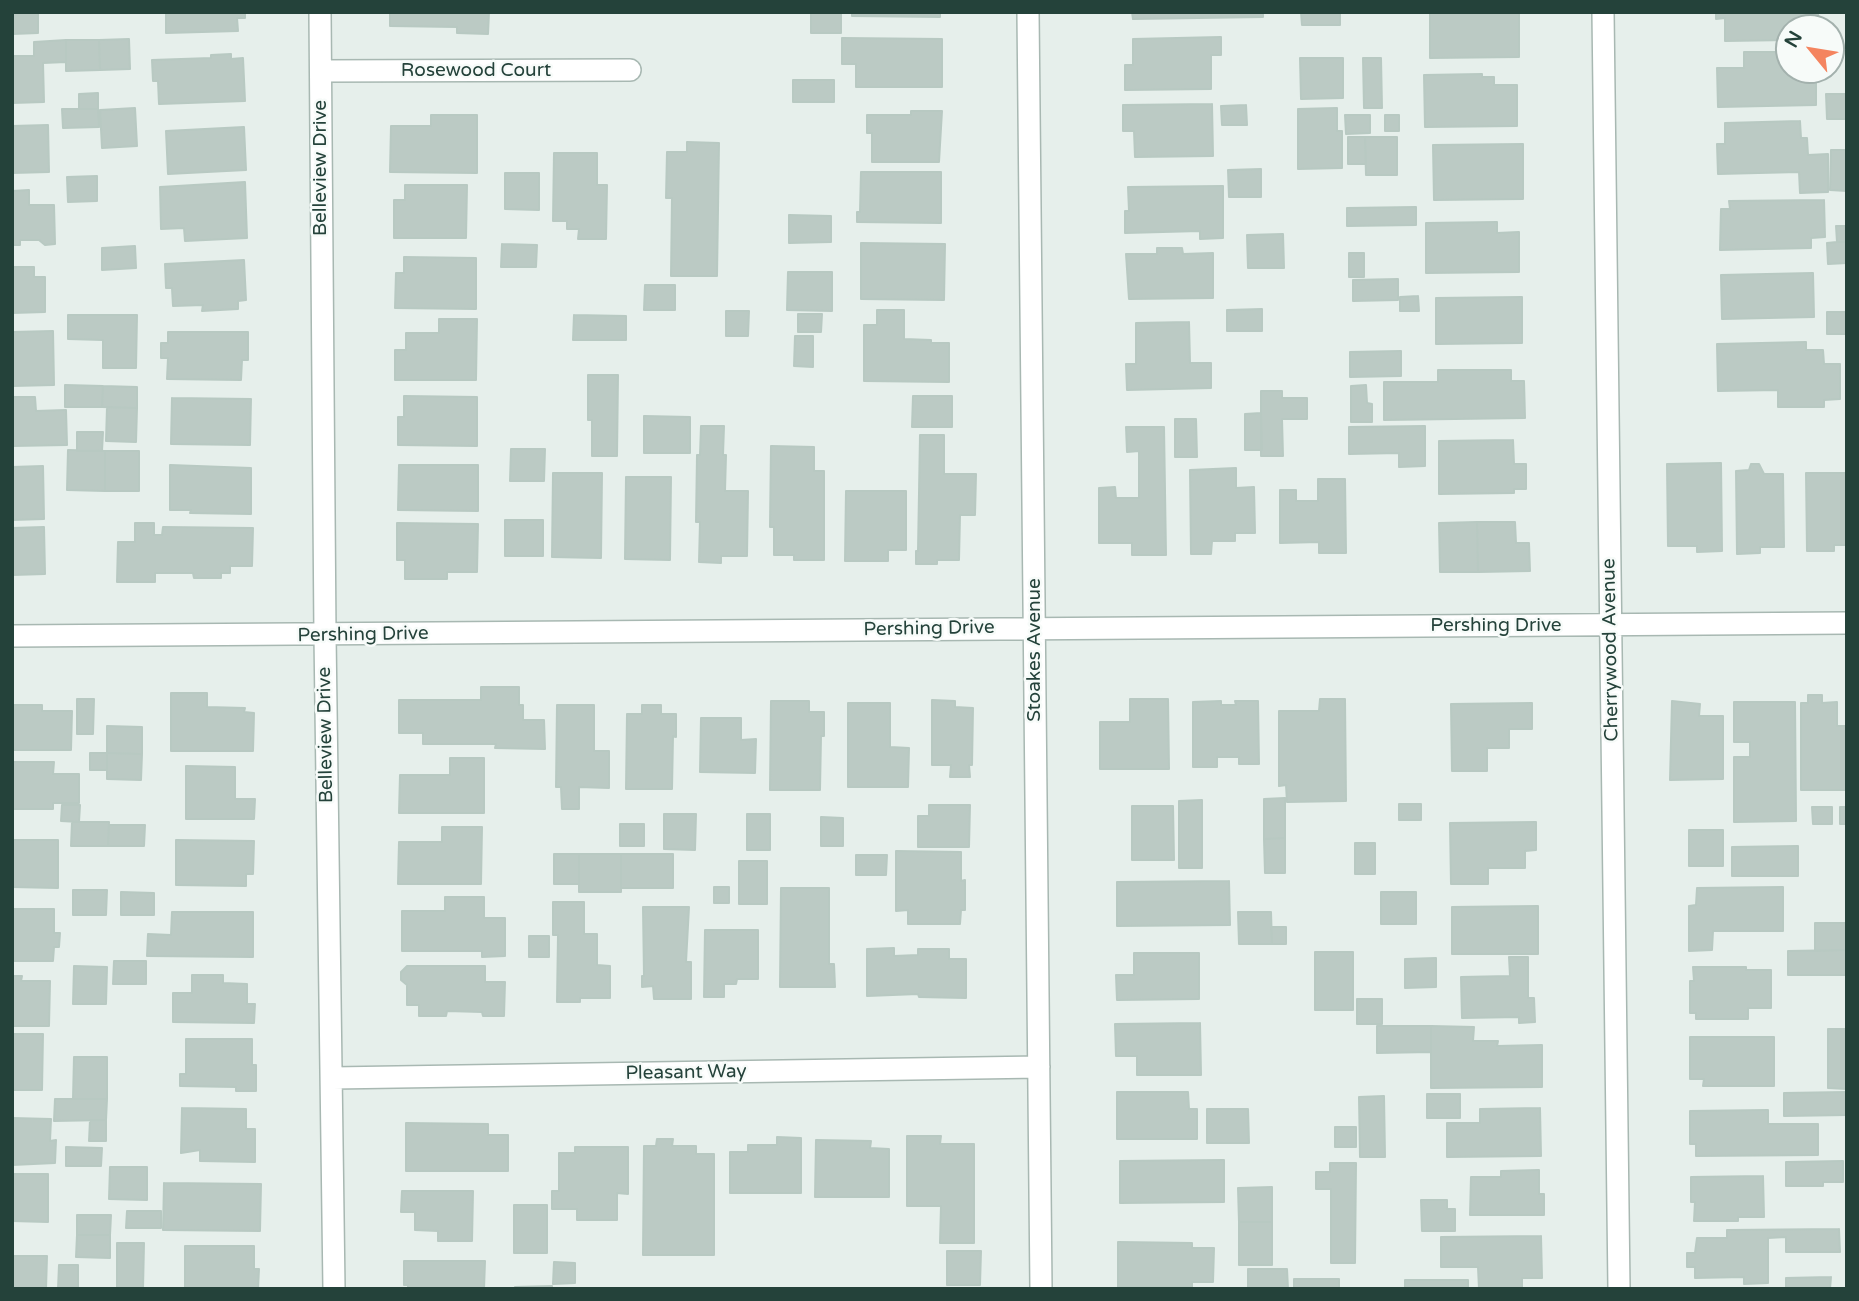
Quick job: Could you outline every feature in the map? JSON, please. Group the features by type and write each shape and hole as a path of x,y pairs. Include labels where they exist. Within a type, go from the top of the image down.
{"street":[{"name":"Belleview Drive","path":"320,12 334,1289"},
{"name":"Stoakes Avenue","path":"1028,12 1041,1289"},
{"name":"Cherrywood Avenue","path":"1603,12 1619,1289"},
{"name":"Rosewood Court","path":"321,71 630,70"},
{"name":"Pershing Drive","path":"12,636 1847,623"},
{"name":"Pleasant Way","path":"332,1078 1039,1067"}],"building":[{"path":"12,12 38,12 38,33 12,34"},
{"path":"166,12 245,12 245,18 237,18 238,31 166,33"},
{"path":"390,12 489,12 488,34 457,33 457,27 390,26"},
{"path":"811,12 841,12 841,33 811,33"},
{"path":"852,12 940,12 940,17 852,16"},
{"path":"1132,12 1263,12 1263,17 1133,19"},
{"path":"1301,12 1340,12 1340,25 1302,25"},
{"path":"1430,12 1519,12 1519,57 1430,58"},
{"path":"1716,12 1818,12 1775,14 1775,40 1725,41 1725,18 1716,19"},
{"path":"1221,37 1221,55 1211,55 1211,89 1125,90 1125,65 1133,65 1133,39"},
{"path":"842,38 942,39 942,87 856,87 856,64 842,64"},
{"path":"129,39 130,69 100,70 99,40"},
{"path":"66,40 66,62 43,63 44,102 12,103 12,56 34,56 34,42"},
{"path":"66,40 99,40 100,70 66,71"},
{"path":"1744,52 1775,52 1775,84 1816,84 1816,105 1718,107 1717,68 1744,68"},
{"path":"231,54 231,59 243,58 245,101 159,104 158,81 153,81 152,60 211,58 211,55"},
{"path":"1300,58 1343,58 1343,98 1301,99"},
{"path":"1363,58 1381,58 1382,108 1364,108"},
{"path":"1482,74 1482,77 1494,77 1494,85 1517,85 1517,126 1425,127 1424,75"},
{"path":"793,80 834,80 834,102 793,102"},
{"path":"98,93 98,109 79,109 79,94"},
{"path":"1826,94 1847,94 1847,119 1827,119"},
{"path":"1212,104 1213,156 1135,157 1134,131 1123,131 1123,105"},
{"path":"1246,105 1247,125 1222,125 1221,106"},
{"path":"135,108 137,146 102,148 100,110"},
{"path":"1337,108 1337,131 1342,131 1342,168 1298,169 1298,109"},
{"path":"62,109 98,109 99,127 63,128"},
{"path":"911,111 942,111 939,162 872,162 872,133 867,133 867,115 911,115"},
{"path":"431,115 477,115 477,173 390,172 391,126 431,126"},
{"path":"1345,115 1370,115 1370,133 1346,134"},
{"path":"1385,115 1399,115 1399,131 1385,131"},
{"path":"1800,121 1801,138 1807,138 1808,155 1828,154 1828,192 1800,193 1799,172 1718,174 1717,144 1725,144 1725,123"},
{"path":"48,125 49,172 12,173 12,126"},
{"path":"244,127 246,170 168,174 166,131"},
{"path":"1348,137 1365,137 1366,164 1348,164"},
{"path":"1365,137 1397,137 1397,175 1366,175"},
{"path":"687,142 719,143 717,276 671,276 672,198 666,198 667,152 687,152"},
{"path":"1523,144 1523,199 1434,200 1433,145"},
{"path":"1831,150 1847,150 1847,191 1830,190"},
{"path":"554,153 597,153 597,185 607,185 606,239 578,239 579,229 567,229 567,221 553,221"},
{"path":"1261,169 1261,197 1229,197 1228,170"},
{"path":"861,172 941,172 941,223 857,222 857,212 860,212"},
{"path":"505,173 539,173 539,210 505,209"},
{"path":"97,176 97,201 68,202 67,177"},
{"path":"245,182 247,238 185,241 184,228 161,229 160,187"},
{"path":"405,185 467,185 466,238 394,238 394,200 405,200"},
{"path":"1223,186 1223,238 1200,239 1200,231 1125,233 1125,211 1129,211 1128,187"},
{"path":"29,190 29,205 54,205 55,244 45,245 39,240 20,240 20,245 12,245 12,191"},
{"path":"1824,200 1825,237 1811,238 1811,248 1720,250 1721,209 1730,209 1729,201"},
{"path":"1416,207 1416,225 1347,226 1347,208"},
{"path":"789,215 831,216 831,242 789,243"},
{"path":"1497,222 1497,233 1519,232 1519,272 1426,273 1426,223"},
{"path":"1836,226 1847,226 1847,242 1837,242"},
{"path":"1283,234 1284,268 1248,268 1247,235"},
{"path":"1847,242 1847,263 1828,264 1827,243"},
{"path":"861,243 945,244 944,300 861,299"},
{"path":"502,244 537,245 536,267 501,267"},
{"path":"135,246 136,268 102,270 102,248"},
{"path":"1157,248 1182,248 1183,254 1213,253 1213,298 1129,299 1126,254 1157,254"},
{"path":"1349,253 1364,253 1364,277 1349,277"},
{"path":"404,257 476,258 476,309 395,308 396,273 404,273"},
{"path":"244,260 246,300 238,301 238,309 202,311 203,305 173,306 172,288 166,288 165,264"},
{"path":"12,267 34,267 34,277 45,277 45,312 12,313"},
{"path":"788,272 832,272 832,311 787,310"},
{"path":"1813,273 1814,317 1722,319 1721,275"},
{"path":"1398,279 1398,300 1353,301 1353,280"},
{"path":"645,285 675,285 675,310 644,310"},
{"path":"1418,296 1419,311 1400,311 1400,297"},
{"path":"1522,297 1522,343 1436,344 1436,298"},
{"path":"1262,309 1262,331 1227,331 1227,310"},
{"path":"877,310 904,310 904,339 949,343 949,382 864,381 864,325 877,325"},
{"path":"726,311 749,311 748,336 726,336"},
{"path":"1827,312 1847,312 1847,334 1827,334"},
{"path":"798,314 822,314 821,332 798,332"},
{"path":"68,315 137,315 136,368 103,368 103,340 68,339"},
{"path":"574,315 626,316 626,340 573,340"},
{"path":"439,319 477,319 476,380 395,380 395,350 406,350 406,333 439,333"},
{"path":"1189,322 1190,363 1211,363 1211,388 1127,390 1126,364 1136,364 1136,323"},
{"path":"53,331 54,385 12,386 12,332"},
{"path":"168,332 248,332 248,360 242,360 241,380 167,379 168,358 161,358 161,343 168,343"},
{"path":"795,336 813,336 813,367 794,366"},
{"path":"1806,342 1806,350 1823,350 1824,364 1840,364 1840,399 1824,400 1824,407 1778,407 1778,390 1718,391 1717,344"},
{"path":"1401,351 1401,376 1350,377 1350,352"},
{"path":"1438,370 1511,370 1511,381 1524,381 1525,418 1384,420 1384,382 1438,382"},
{"path":"588,375 618,375 617,456 592,456 592,420 588,420"},
{"path":"65,385 103,386 102,407 65,407"},
{"path":"1366,385 1367,403 1372,404 1372,422 1351,422 1351,386"},
{"path":"103,386 137,387 137,408 102,407"},
{"path":"1261,391 1282,391 1282,398 1307,398 1307,419 1282,419 1283,456 1261,456"},
{"path":"404,396 477,397 477,446 398,445 398,417 404,417"},
{"path":"913,396 952,396 952,427 912,427"},
{"path":"12,397 35,397 36,411 66,410 67,445 12,446"},
{"path":"172,398 251,399 250,445 171,444"},
{"path":"107,407 137,408 136,442 106,441"},
{"path":"1261,413 1262,450 1245,450 1245,414"},
{"path":"644,416 690,417 690,453 644,453"},
{"path":"1175,419 1196,419 1197,457 1175,457"},
{"path":"701,426 724,426 725,491 748,491 747,556 721,556 721,563 699,562 700,522 696,522 697,455 700,455"},
{"path":"1425,426 1425,466 1399,467 1399,453 1349,454 1349,427"},
{"path":"1126,427 1164,427 1166,555 1132,555 1132,543 1099,543 1099,488 1115,487 1116,498 1139,498 1139,451 1127,452"},
{"path":"77,432 103,432 102,451 77,451"},
{"path":"920,435 944,435 944,474 976,474 975,515 960,515 959,560 916,564"},
{"path":"1513,440 1514,464 1526,464 1526,489 1514,489 1514,493 1439,494 1439,441"},
{"path":"771,446 814,447 814,471 824,471 824,560 794,560 794,555 774,555 774,527 770,527"},
{"path":"511,449 545,449 544,481 510,481"},
{"path":"68,450 105,451 105,491 67,490"},
{"path":"105,451 139,451 139,491 105,491"},
{"path":"1721,463 1722,551 1697,552 1697,546 1668,546 1667,464"},
{"path":"1751,464 1759,464 1764,474 1783,474 1784,547 1760,547 1760,553 1737,554 1736,471 1749,470"},
{"path":"170,465 251,468 251,514 170,510"},
{"path":"399,465 478,465 478,511 398,510"},
{"path":"43,466 44,519 12,520 12,467"},
{"path":"1236,468 1236,488 1254,487 1255,533 1235,533 1235,541 1212,541 1211,554 1191,554 1190,470"},
{"path":"553,473 602,473 601,558 552,557"},
{"path":"1806,473 1847,473 1847,545 1834,545 1834,551 1807,551"},
{"path":"626,477 671,477 670,560 625,559"},
{"path":"1318,479 1345,479 1346,553 1319,553 1319,542 1280,543 1280,490 1296,490 1296,501 1318,501"},
{"path":"846,491 906,491 906,550 888,550 888,561 845,561"},
{"path":"505,520 543,520 543,556 505,556"},
{"path":"1477,522 1478,572 1440,572 1439,523"},
{"path":"1477,522 1515,522 1516,543 1529,543 1530,571 1478,572"},
{"path":"135,523 154,523 154,535 162,535 163,527 253,528 252,566 230,566 230,573 221,573 221,578 194,578 193,573 155,573 155,582 117,582 118,542 135,542"},
{"path":"397,523 478,524 477,572 447,572 447,579 405,579 405,560 397,560"},
{"path":"44,527 45,574 12,575 12,528"},
{"path":"481,687 519,687 519,705 523,705 523,720 544,720 545,749 495,748 496,744 423,744 423,733 399,733 399,700 481,700"},
{"path":"171,693 207,693 207,707 245,708 244,712 254,713 253,751 171,751"},
{"path":"1808,695 1822,695 1822,703 1837,702 1837,726 1847,726 1847,790 1801,790 1801,703 1808,703"},
{"path":"77,699 94,699 93,734 77,734"},
{"path":"1130,699 1168,699 1169,769 1100,769 1100,722 1130,722"},
{"path":"1320,699 1345,699 1346,801 1287,802 1286,785 1279,786 1279,711 1319,711"},
{"path":"932,700 955,701 955,707 973,708 970,777 950,777 951,765 932,765"},
{"path":"771,701 809,701 809,712 824,712 820,790 770,790"},
{"path":"1221,701 1221,705 1236,705 1235,701 1258,701 1259,764 1239,764 1239,757 1217,757 1217,767 1193,767 1193,702"},
{"path":"1672,701 1700,704 1699,716 1723,716 1723,779 1670,780"},
{"path":"1734,702 1795,702 1796,821 1734,822 1734,757 1750,757 1750,742 1734,742"},
{"path":"848,703 890,703 890,747 909,748 908,787 848,787"},
{"path":"1532,703 1532,729 1509,729 1509,748 1487,748 1487,771 1452,771 1451,704"},
{"path":"12,705 42,705 42,711 72,711 71,750 12,750"},
{"path":"557,705 594,705 594,751 609,751 609,788 579,787 579,809 562,809 561,787 556,787"},
{"path":"642,705 661,705 661,714 676,714 672,789 626,789 627,714 642,714"},
{"path":"701,718 741,718 741,740 756,739 755,773 700,772"},
{"path":"107,726 142,727 142,754 107,753"},
{"path":"90,753 107,753 107,770 90,770"},
{"path":"107,753 142,754 141,780 107,779"},
{"path":"450,758 484,758 484,813 399,813 400,775 450,775"},
{"path":"12,762 54,762 53,774 79,774 79,803 53,803 53,809 12,809"},
{"path":"186,766 235,767 235,799 255,799 254,819 186,819"},
{"path":"1285,798 1285,838 1264,839 1264,799"},
{"path":"1202,800 1202,868 1179,868 1179,801"},
{"path":"1399,804 1421,804 1421,820 1399,820"},
{"path":"62,805 80,805 79,822 61,821"},
{"path":"929,805 970,805 969,847 918,847 918,816 929,816"},
{"path":"1132,806 1173,806 1174,860 1132,860"},
{"path":"1812,807 1832,807 1832,824 1813,824"},
{"path":"1840,807 1847,807 1847,824 1840,824"},
{"path":"664,814 696,814 695,850 664,849"},
{"path":"747,814 770,814 770,850 747,850"},
{"path":"821,817 843,818 843,846 821,846"},
{"path":"72,822 109,822 108,846 71,846"},
{"path":"1536,822 1536,850 1525,851 1525,868 1488,868 1488,884 1451,884 1450,823"},
{"path":"620,824 644,824 644,846 620,846"},
{"path":"109,825 145,825 144,846 108,846"},
{"path":"442,827 482,827 481,884 398,884 399,842 442,842"},
{"path":"1689,830 1723,830 1723,866 1689,866"},
{"path":"1285,838 1285,873 1265,873 1264,839"},
{"path":"12,840 58,840 58,888 12,887"},
{"path":"176,840 254,841 253,874 246,874 246,886 176,885"},
{"path":"1355,843 1375,843 1375,874 1355,874"},
{"path":"1798,846 1798,876 1732,876 1732,847"},
{"path":"896,851 961,852 965,910 961,910 960,924 908,924 908,910 896,911"},
{"path":"554,854 579,854 579,884 554,884"},
{"path":"579,854 621,854 621,892 579,892"},
{"path":"621,854 673,854 673,888 621,888"},
{"path":"856,855 887,855 886,875 856,875"},
{"path":"739,861 767,861 767,904 739,904"},
{"path":"1229,881 1230,925 1117,926 1117,882"},
{"path":"714,887 729,887 729,903 714,903"},
{"path":"1783,887 1783,931 1713,931 1712,950 1689,951 1689,906 1696,905 1697,888"},
{"path":"781,888 829,888 829,964 834,964 835,987 780,987"},
{"path":"73,890 107,890 106,915 73,915"},
{"path":"121,892 154,893 154,915 121,915"},
{"path":"1381,892 1416,892 1416,924 1381,924"},
{"path":"445,897 484,897 484,918 505,918 505,956 482,957 482,951 402,951 402,911 445,911"},
{"path":"553,902 584,902 584,934 597,934 597,965 610,966 610,998 580,998 580,1002 557,1002 558,935 553,935"},
{"path":"1538,906 1538,954 1452,954 1452,907"},
{"path":"643,907 689,907 686,962 691,962 691,999 654,999 653,986 642,987"},
{"path":"12,909 54,909 54,933 60,933 59,947 54,947 53,961 12,961"},
{"path":"172,912 253,912 253,957 147,956 148,934 171,935"},
{"path":"1238,912 1271,912 1272,944 1239,944"},
{"path":"1815,923 1847,923 1847,950 1815,951"},
{"path":"1271,927 1286,927 1286,944 1272,944"},
{"path":"705,930 758,930 758,979 737,979 736,984 724,984 724,997 704,997"},
{"path":"529,936 549,936 549,957 529,957"},
{"path":"894,948 894,956 918,955 918,949 949,949 949,959 966,959 966,998 919,997 918,994 867,996 867,949"},
{"path":"1847,950 1847,975 1788,975 1788,951"},
{"path":"1315,952 1353,952 1353,1010 1315,1010"},
{"path":"1134,953 1199,953 1199,999 1117,1000 1116,975 1134,975"},
{"path":"1509,957 1528,957 1528,998 1534,998 1535,1022 1519,1023 1519,1017 1462,1018 1461,977 1510,976"},
{"path":"1436,958 1436,987 1405,988 1405,959"},
{"path":"114,961 146,961 146,984 113,984"},
{"path":"74,966 107,967 106,1004 73,1004"},
{"path":"407,966 485,966 485,982 505,982 504,1016 447,1011 446,1016 419,1016 419,1005 407,1005 407,985 401,980 401,972"},
{"path":"1693,967 1771,970 1771,1008 1748,1008 1748,1019 1696,1019 1696,1013 1690,1013"},
{"path":"192,975 223,975 223,983 247,984 247,1004 255,1004 254,1023 173,1022 173,993 192,993"},
{"path":"12,976 22,976 21,981 50,981 49,1026 12,1026"},
{"path":"1357,999 1382,999 1382,1024 1357,1024"},
{"path":"1200,1023 1201,1075 1137,1075 1137,1056 1116,1056 1115,1024"},
{"path":"1377,1026 1431,1026 1431,1052 1377,1053"},
{"path":"1431,1026 1474,1027 1473,1041 1498,1041 1497,1046 1542,1045 1542,1087 1431,1088"},
{"path":"1828,1029 1847,1029 1847,1089 1828,1088"},
{"path":"12,1034 43,1034 42,1090 12,1090"},
{"path":"1690,1037 1774,1037 1774,1086 1703,1086 1704,1079 1690,1079"},
{"path":"186,1039 252,1039 256,1091 236,1091 236,1087 180,1086 180,1074 186,1074"},
{"path":"74,1057 107,1057 107,1099 73,1099"},
{"path":"1117,1092 1188,1092 1189,1109 1197,1109 1197,1139 1117,1139"},
{"path":"1847,1092 1847,1115 1784,1116 1784,1093"},
{"path":"1427,1094 1460,1094 1460,1118 1427,1118"},
{"path":"1384,1096 1385,1157 1360,1157 1359,1097"},
{"path":"55,1099 107,1099 106,1120 54,1121"},
{"path":"182,1108 246,1109 246,1129 255,1129 255,1162 200,1161 200,1150 181,1153"},
{"path":"1540,1108 1541,1156 1447,1157 1447,1123 1480,1123 1480,1109"},
{"path":"1207,1109 1248,1109 1249,1143 1207,1143"},
{"path":"1768,1110 1768,1124 1818,1124 1818,1155 1696,1156 1696,1144 1690,1144 1690,1111"},
{"path":"12,1118 51,1119 50,1141 56,1140 55,1163 12,1165"},
{"path":"90,1120 106,1120 106,1141 89,1141"},
{"path":"406,1123 488,1124 488,1135 508,1135 508,1171 406,1171"},
{"path":"1335,1127 1356,1127 1356,1147 1335,1147"},
{"path":"907,1136 941,1136 940,1144 974,1144 974,1243 940,1243 941,1206 907,1206"},
{"path":"777,1137 801,1138 801,1193 730,1193 730,1152 748,1152 748,1145 777,1145"},
{"path":"657,1139 673,1139 672,1146 696,1146 696,1154 714,1154 714,1255 643,1255 644,1146 656,1146"},
{"path":"816,1140 871,1141 870,1148 889,1149 889,1197 815,1197"},
{"path":"66,1147 102,1148 101,1166 66,1166"},
{"path":"575,1147 628,1147 628,1194 617,1193 617,1220 577,1220 577,1209 552,1209 552,1191 559,1191 559,1153 575,1153"},
{"path":"1224,1160 1224,1202 1120,1203 1120,1161"},
{"path":"1843,1161 1843,1182 1823,1182 1823,1186 1786,1186 1786,1162"},
{"path":"1330,1163 1356,1163 1355,1263 1331,1263 1331,1189 1316,1189 1316,1172 1330,1172"},
{"path":"110,1167 147,1167 147,1200 109,1199"},
{"path":"1539,1170 1539,1194 1544,1194 1544,1215 1470,1215 1471,1177 1501,1177 1501,1171"},
{"path":"12,1174 48,1174 48,1222 12,1221"},
{"path":"1763,1176 1764,1217 1738,1217 1738,1221 1694,1221 1695,1202 1691,1202 1691,1177"},
{"path":"164,1183 261,1184 260,1231 163,1230"},
{"path":"1272,1187 1272,1222 1239,1222 1238,1188"},
{"path":"402,1191 473,1191 472,1241 438,1241 438,1231 415,1230 415,1212 401,1212"},
{"path":"1421,1200 1447,1200 1447,1209 1455,1209 1455,1231 1422,1231"},
{"path":"514,1205 547,1205 547,1253 514,1253"},
{"path":"127,1211 161,1211 161,1228 126,1228"},
{"path":"77,1215 111,1215 110,1235 77,1235"},
{"path":"1239,1222 1272,1222 1272,1265 1239,1265"},
{"path":"1839,1229 1840,1252 1786,1252 1786,1237 1768,1238 1768,1283 1744,1284 1744,1277 1695,1278 1695,1267 1687,1267 1687,1253 1695,1253 1697,1238 1727,1238 1727,1230"},
{"path":"77,1235 110,1235 110,1258 76,1257"},
{"path":"1541,1236 1542,1278 1522,1278 1522,1288 1479,1289 1478,1267 1441,1267 1441,1237"},
{"path":"1118,1242 1192,1243 1192,1248 1214,1248 1213,1282 1192,1282 1192,1287 1118,1287"},
{"path":"117,1243 144,1243 143,1289 117,1289"},
{"path":"185,1246 254,1246 254,1269 259,1269 258,1289 185,1289"},
{"path":"947,1251 981,1251 980,1285 947,1285"},
{"path":"12,1256 47,1256 46,1289 12,1289"},
{"path":"404,1261 485,1261 484,1289 408,1289 408,1285 404,1285"},
{"path":"554,1262 575,1263 575,1283 553,1284"},
{"path":"59,1265 78,1265 78,1289 58,1289"},
{"path":"1248,1269 1287,1269 1288,1289 1248,1289"},
{"path":"1831,1277 1830,1289 1786,1289 1786,1278"},
{"path":"1294,1279 1339,1279 1339,1289 1294,1289"},
{"path":"1405,1280 1468,1280 1468,1289 1405,1289"},
{"path":"552,1286 552,1289 515,1289 515,1287"}]}
